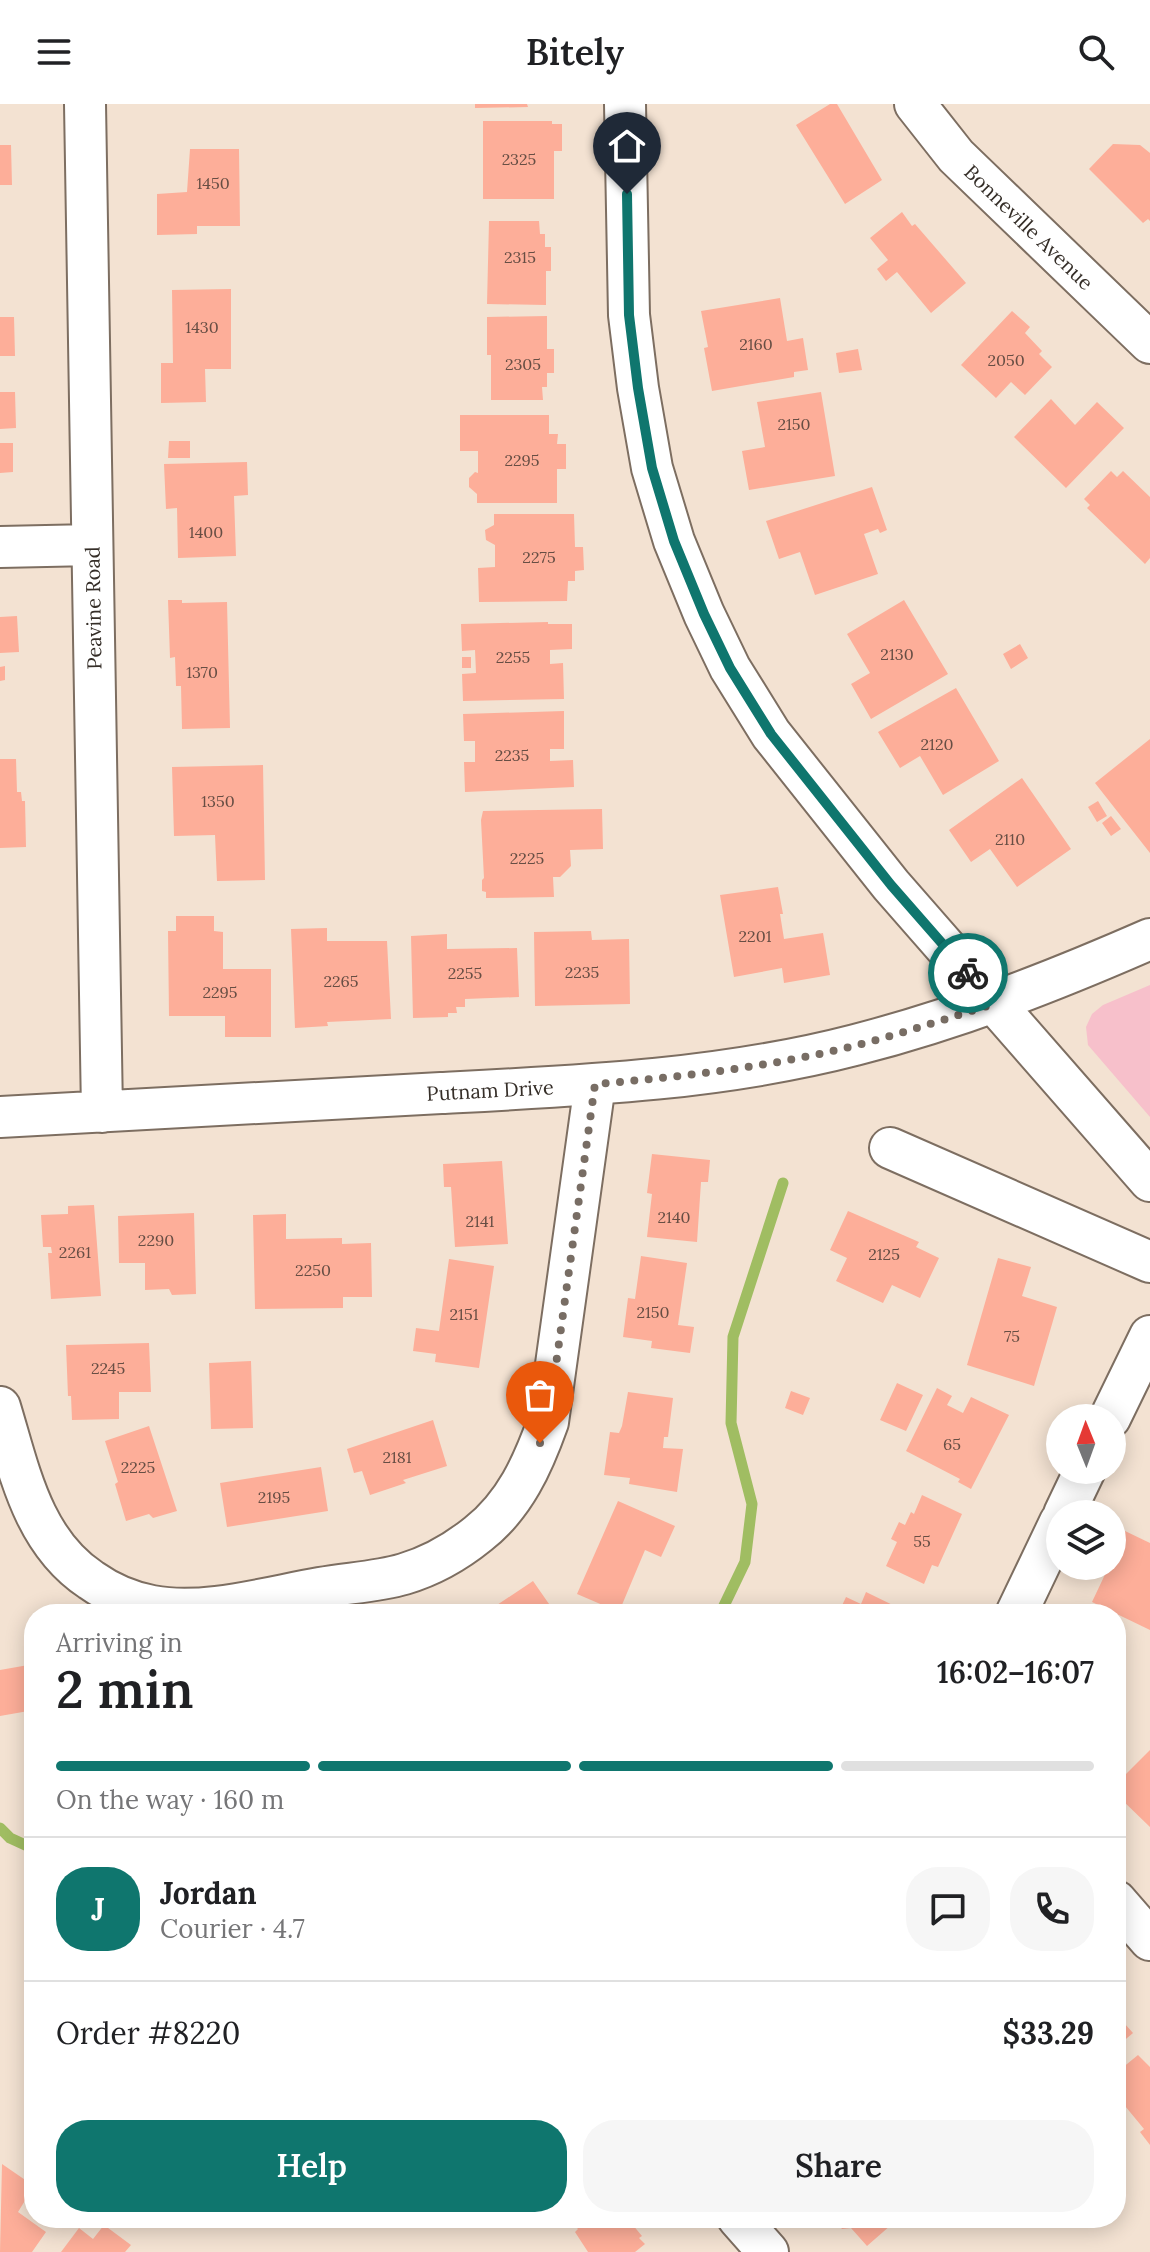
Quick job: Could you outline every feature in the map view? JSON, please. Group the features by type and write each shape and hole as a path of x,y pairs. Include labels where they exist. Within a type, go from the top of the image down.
{"street":[{"name":"Peavine Road","path":"85,104 102,1112"},
{"path":"625,104 631,330 652,468 674,541 730,668 771,734 891,885 1150,1181"},
{"name":"Bonneville Avenue","path":"915,104 956,156 1150,343"},
{"path":"0,547 92,545"},
{"name":"Putnam Drive","path":"0,1117 595,1084 722,1071 854,1046 994,1004 1150,939"},
{"path":"225,1604 404,1574 446,1557 480,1533 507,1504 533,1465 548,1422 595,1084"},
{"path":"890,1148 1150,1262"},
{"path":"1117,1404 1150,1336"},
{"path":"0,1407 32,1508 47,1536 66,1560 89,1580 116,1595 145,1604"},
{"path":"1021,1604 1046,1551"},
{"path":"1126,1912 1150,1940"},
{"path":"747,2228 768,2252"}],"shaded area":[{"path":"1150,985 1150,1117 1088,1045 1086,1027 1092,1014 1103,1005"}],"building":[{"path":"475,104 527,104 528,107 475,108"},
{"path":"830,104 837,104 882,180 845,204 796,125"},
{"path":"483,121 552,121 552,124 562,124 562,151 554,151 554,199 483,199"},
{"path":"1113,144 1140,145 1150,153 1150,221 1148,219 1143,223 1089,169"},
{"path":"0,145 11,145 12,185 0,185"},
{"path":"190,149 239,149 240,226 197,226 197,234 157,235 157,194 187,192"},
{"path":"902,212 966,283 931,313 897,272 886,281 877,269 888,260 870,238"},
{"path":"489,221 539,221 540,234 545,234 545,247 551,247 551,271 546,271 546,305 487,304"},
{"path":"231,289 231,369 205,369 206,402 161,403 161,363 173,363 172,290"},
{"path":"780,298 787,341 803,338 808,370 794,372 794,377 712,391 701,311"},
{"path":"1012,311 1030,327 1025,333 1052,367 1025,395 1011,382 996,398 961,365"},
{"path":"547,316 547,349 554,349 554,373 547,373 547,387 542,387 543,400 491,400 487,317"},
{"path":"0,317 14,317 15,356 0,356"},
{"path":"858,349 862,370 839,373 836,353"},
{"path":"0,392 15,392 16,428 0,429"},
{"path":"821,392 835,476 749,490 742,451 765,447 757,402"},
{"path":"1051,399 1075,425 1097,402 1124,428 1066,488 1014,437"},
{"path":"460,415 549,415 549,434 558,434 557,444 566,444 566,469 557,469 557,503 477,503 477,494 469,487 469,478 478,473 478,451 460,451"},
{"path":"169,441 190,441 190,458 168,458"},
{"path":"0,443 13,443 13,472 0,473"},
{"path":"247,462 248,495 234,496 236,556 178,558 177,508 166,509 164,464"},
{"path":"1111,471 1117,477 1123,471 1150,497 1150,558 1145,564 1087,508 1090,505 1084,499"},
{"path":"872,487 887,530 880,533 878,529 864,534 878,574 815,595 800,552 779,559 766,521"},
{"path":"494,514 574,514 575,547 583,547 584,570 575,571 575,581 568,581 567,601 479,602 478,568 495,567 495,545 486,540 485,530 494,525"},
{"path":"168,600 182,600 182,603 227,602 230,728 182,729 181,686 176,686 175,657 170,658"},
{"path":"904,600 948,674 871,719 851,684 870,673 847,634"},
{"path":"17,616 19,652 0,653 0,617"},
{"path":"461,624 572,624 572,649 550,650 550,664 563,663 564,699 463,701 462,674 476,673 475,650 462,651"},
{"path":"1020,644 1028,658 1011,669 1003,654"},
{"path":"462,657 471,657 471,668 462,668"},
{"path":"5,666 5,680 0,681 0,667"},
{"path":"956,688 999,761 943,795 920,756 900,768 878,732"},
{"path":"564,711 564,749 550,749 550,761 573,760 574,787 465,792 464,762 475,762 475,741 464,741 463,714"},
{"path":"1150,739 1150,853 1095,783"},
{"path":"0,759 16,759 17,792 21,792 22,801 25,801 26,847 0,848"},
{"path":"263,765 265,880 217,881 215,835 174,836 172,767"},
{"path":"1022,778 1071,849 1017,887 990,849 971,862 949,830"},
{"path":"1098,801 1107,816 1097,822 1088,807"},
{"path":"602,809 603,849 570,850 571,866 560,877 553,877 554,897 486,898 486,892 482,891 483,811"},
{"path":"1111,816 1121,829 1111,836 1102,823"},
{"path":"778,887 784,939 823,933 830,975 784,983 782,968 734,977 720,895"},
{"path":"176,916 214,916 214,931 223,932 223,969 271,969 271,1037 225,1037 225,1016 169,1016 168,931 176,931"},
{"path":"327,928 327,941 387,941 391,1019 327,1022 328,1026 295,1028 291,929"},
{"path":"591,931 592,940 629,939 630,1004 535,1006 534,932"},
{"path":"447,934 447,949 517,948 519,997 465,999 465,1007 456,1007 457,1013 448,1013 448,1017 413,1018 411,936"},
{"path":"652,1154 710,1160 708,1182 701,1182 697,1242 647,1237 652,1194 647,1193"},
{"path":"502,1161 508,1244 455,1247 451,1187 444,1187 443,1164"},
{"path":"94,1205 101,1296 51,1299 48,1253 52,1253 51,1247 43,1247 41,1215 68,1214 68,1206"},
{"path":"848,1211 919,1242 916,1247 939,1258 920,1298 892,1285 883,1303 836,1281 847,1258 830,1250"},
{"path":"194,1213 196,1294 172,1295 169,1289 145,1290 145,1263 119,1263 118,1216"},
{"path":"286,1214 286,1239 342,1238 342,1244 371,1243 372,1297 343,1297 343,1308 255,1309 253,1215"},
{"path":"641,1256 687,1263 678,1325 694,1327 690,1353 651,1348 652,1341 623,1337 628,1298 635,1299"},
{"path":"998,1258 1031,1267 1022,1296 1057,1307 1034,1386 967,1365"},
{"path":"449,1259 494,1266 479,1368 435,1362 436,1354 413,1351 416,1328 439,1331"},
{"path":"149,1343 151,1392 119,1392 119,1419 72,1420 66,1345"},
{"path":"251,1361 253,1428 211,1429 209,1363"},
{"path":"897,1383 923,1395 906,1431 880,1420"},
{"path":"937,1388 952,1396 947,1405 963,1413 971,1397 1009,1415 971,1489 958,1482 960,1479 906,1451"},
{"path":"791,1391 810,1398 803,1415 785,1408"},
{"path":"628,1392 673,1398 668,1437 664,1437 663,1448 683,1449 677,1492 629,1484 630,1478 604,1475 610,1432 619,1433"},
{"path":"433,1420 447,1466 403,1480 406,1483 370,1495 362,1471 354,1473 347,1449"},
{"path":"149,1426 177,1511 153,1518 149,1514 126,1521 105,1441"},
{"path":"321,1467 328,1511 227,1527 220,1483"},
{"path":"922,1495 962,1514 938,1567 932,1565 924,1584 886,1566 897,1542 891,1539 899,1522 905,1525 911,1512 914,1514"},
{"path":"618,1501 675,1526 661,1557 645,1550 622,1604 600,1604 577,1594"},
{"path":"1126,1531 1150,1543 1150,1630 1126,1618 1126,1604 1092,1602 1102,1580 1126,1580"},
{"path":"533,1581 549,1604 498,1604"},
{"path":"866,1592 891,1604 861,1604"},
{"path":"846,1597 861,1604 843,1604"},
{"path":"24,1666 24,1712 0,1716 0,1670"},
{"path":"1150,1750 1150,1827 1126,1804 1126,1774"},
{"path":"1126,2025 1133,2033 1126,2039"},
{"path":"1138,2055 1150,2067 1150,2145 1140,2132 1144,2129 1126,2107 1126,2065"},
{"path":"2,2164 24,2179 24,2202 18,2212 24,2216 24,2228 40,2228 46,2232 32,2252 0,2252"},
{"path":"79,2228 93,2239 102,2228 108,2228 131,2245 125,2252 61,2252"},
{"path":"635,2228 645,2244 635,2252 588,2252 575,2232 578,2229"},
{"path":"851,2228 888,2228 867,2246"}],"waterway":[{"path":"725,1604 745,1562 752,1504 731,1423 733,1337 783,1183"},
{"path":"0,1828 10,1838 24,1844"}],"way so far":[{"path":"540,1443 548,1422 595,1084 736,1069 806,1056 854,1046 994,1004 968,973"}],"route":[{"path":"627,194 629,315 652,468 674,541 704,614 730,668 771,734 891,885 968,973"}]}
